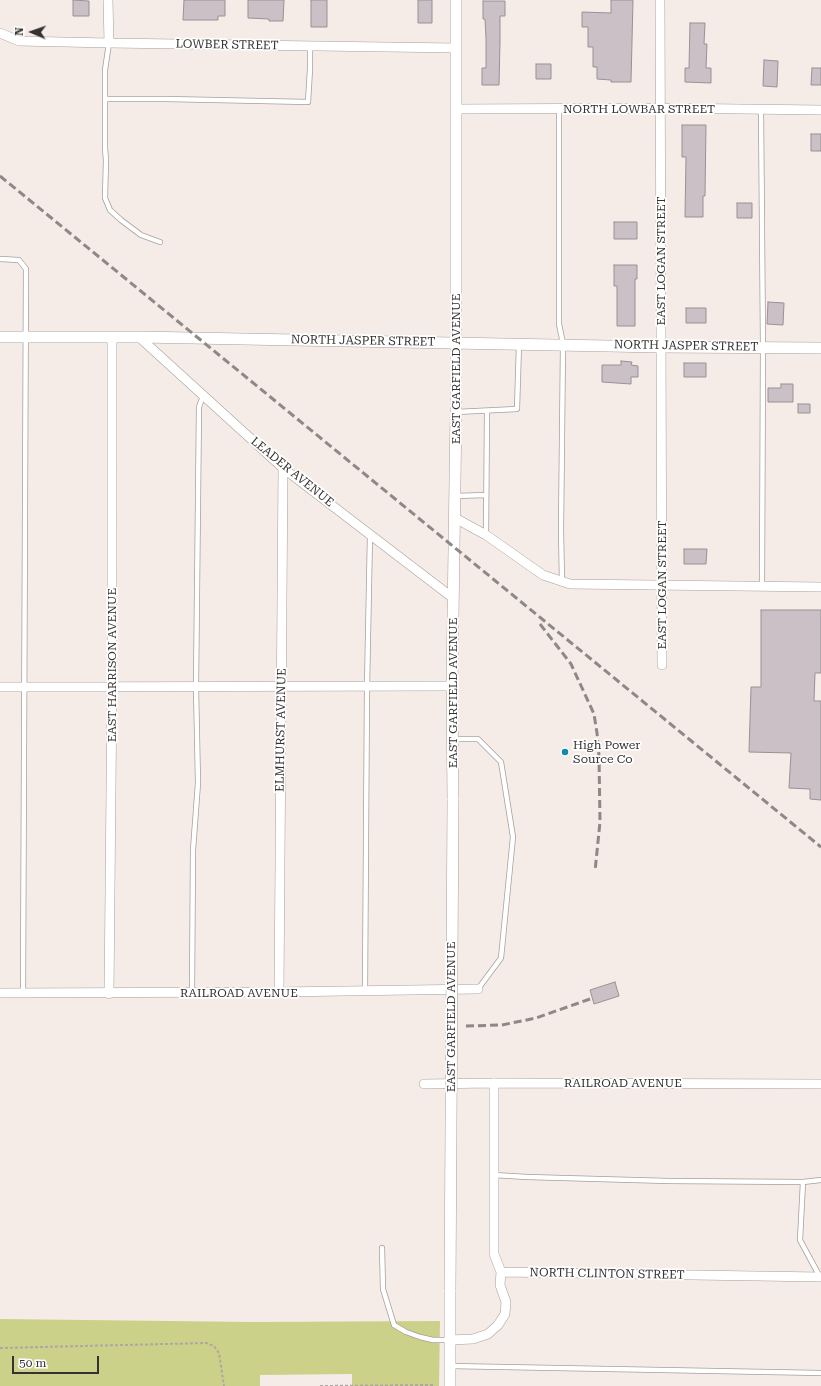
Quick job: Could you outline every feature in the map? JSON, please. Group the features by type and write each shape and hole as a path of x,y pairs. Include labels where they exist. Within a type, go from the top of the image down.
{"street":[{"path":"108,0 109,44"},
{"name":"EAST GARFIELD AVENUE","path":"450,1386 453,800 452,686 456,412 456,0"},
{"name":"EAST LOGAN STREET","path":"660,0 660,346 663,586 662,665"},
{"name":"LOWBER STREET","path":"0,33 19,41 109,44 456,48"},
{"name":"NORTH LOWBAR STREET","path":"457,109 661,108 821,110"},
{"name":"NORTH JASPER STREET","path":"0,337 139,337 821,348"},
{"name":"EAST HARRISON AVENUE","path":"109,994 112,686 112,337"},
{"name":"LEADER AVENUE","path":"139,337 283,468 453,598"},
{"name":"ELMHURST AVENUE","path":"279,992 283,468"},
{"path":"455,518 486,535 543,575 570,584 821,587"},
{"path":"0,687 452,686"},
{"name":"RAILROAD AVENUE","path":"0,993 109,994 478,989"},
{"path":"450,1340 472,1339 488,1334 498,1325 505,1314 506,1302 500,1285 501,1272 494,1254 494,1083"},
{"name":"RAILROAD AVENUE","path":"424,1084 821,1084"},
{"name":"NORTH CLINTON STREET","path":"501,1272 820,1277"}],"lane":[{"path":"109,44 105,99 105,198 110,210 121,220 141,235 160,242"},
{"path":"105,99 308,102 310,46"},
{"path":"559,109 559,324 563,344 561,530 562,582"},
{"path":"761,109 763,347 762,587"},
{"path":"0,259 19,260 26,269 23,993"},
{"path":"456,412 517,409 519,344"},
{"path":"192,993 193,850 198,783 196,687 199,406 204,396"},
{"path":"486,535 487,411"},
{"path":"455,496 486,495"},
{"path":"365,991 367,687 370,534"},
{"path":"452,739 478,739 501,762 513,837 501,958 478,989"},
{"path":"494,1175 669,1181 803,1182 821,1180"},
{"path":"803,1182 800,1240 820,1277"},
{"path":"382,1248 383,1289 394,1325 406,1332 420,1337 433,1340 450,1340"},
{"path":"450,1366 821,1373"}],"path":[{"path":"0,1348 206,1343 214,1346 219,1353 224,1386"},
{"path":"320,1386 433,1385"}],"green space":[{"path":"0,1319 253,1322 440,1321 439,1386 352,1386 352,1374 260,1375 260,1386 0,1386"}],"building":[{"path":"73,0 89,1 89,16 73,16"},
{"path":"184,0 225,0 225,16 218,16 218,20 183,20"},
{"path":"248,0 284,0 283,21 248,18"},
{"path":"311,0 327,0 327,27 311,27"},
{"path":"418,0 432,0 432,23 418,23"},
{"path":"611,0 633,0 631,82 611,82 611,80 597,79 597,67 593,67 593,47 588,47 588,27 582,27 582,12 611,13"},
{"path":"483,1 505,1 505,16 500,16 499,85 482,85 482,68 486,68 486,38 485,19 483,19"},
{"path":"690,23 705,23 704,44 707,44 706,68 711,68 711,83 685,82 685,68 689,68"},
{"path":"764,60 778,61 777,87 763,86"},
{"path":"536,64 551,64 551,79 536,79"},
{"path":"812,68 821,68 821,85 811,85"},
{"path":"682,125 706,125 705,196 703,196 703,217 685,217 686,157 682,157"},
{"path":"811,134 821,134 821,151 811,151"},
{"path":"737,203 752,203 752,218 737,218"},
{"path":"614,222 637,222 637,239 614,239"},
{"path":"614,265 637,265 637,279 635,279 635,326 617,326 617,286 614,286"},
{"path":"768,302 784,303 783,325 767,324"},
{"path":"686,308 706,308 706,323 686,323"},
{"path":"621,361 632,362 631,365 638,366 638,377 631,377 631,384 602,382 602,365 621,365"},
{"path":"684,363 706,363 706,377 684,377"},
{"path":"781,384 793,384 793,402 768,402 768,388 781,388"},
{"path":"798,404 810,404 810,413 798,413"},
{"path":"684,549 707,549 706,564 684,564"},
{"path":"761,610 821,610 821,673 815,673 814,701 821,701 821,800 810,799 810,789 789,788 791,753 749,752 751,687 761,687"},
{"path":"615,982 619,996 594,1004 590,990"}],"railway":[{"path":"0,176 821,847"},
{"path":"540,624 571,664 594,714 599,756 600,822 595,871"},
{"path":"466,1026 502,1025 536,1018 593,998"}],"place":[{"name":"High Power Source Co","path":"565,752"}]}
